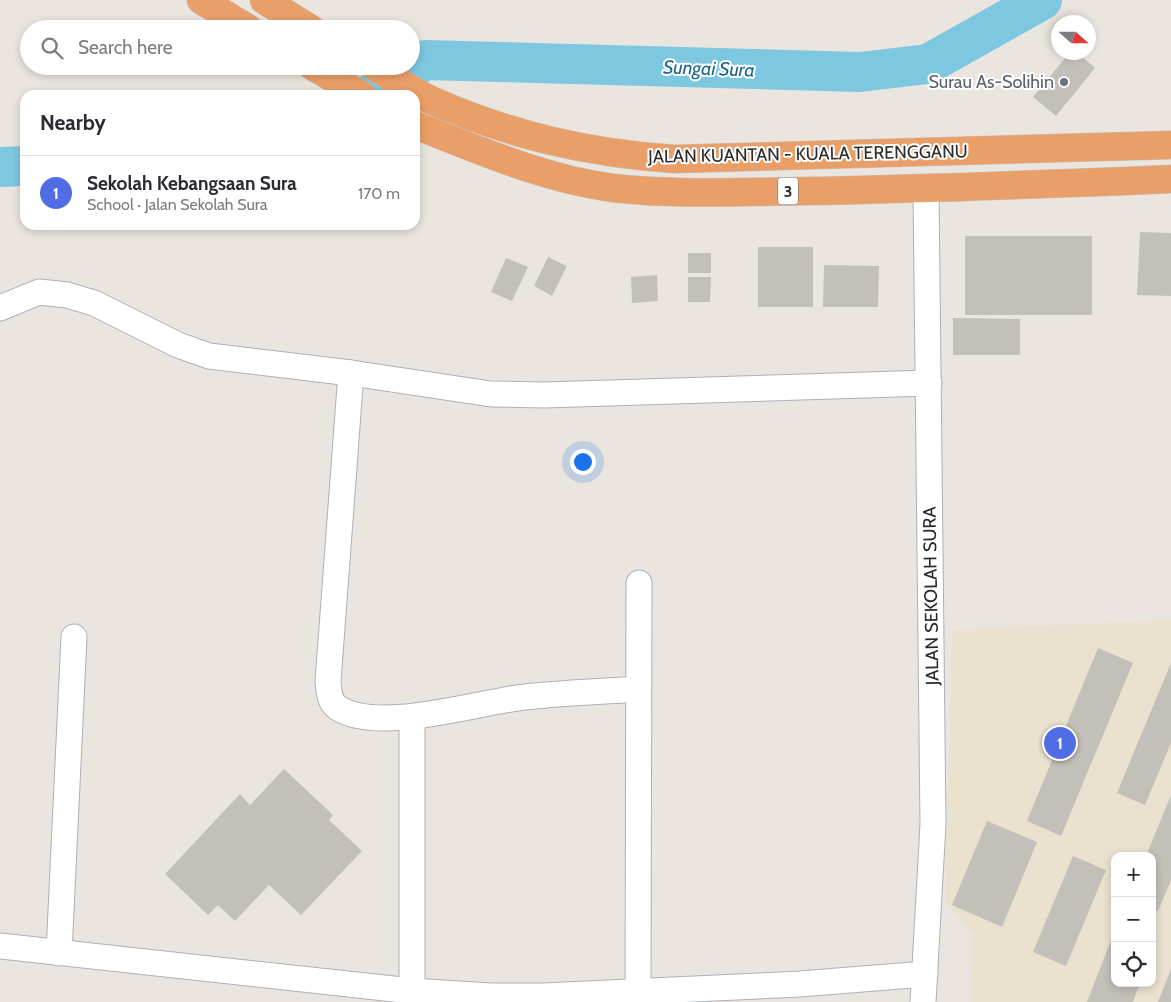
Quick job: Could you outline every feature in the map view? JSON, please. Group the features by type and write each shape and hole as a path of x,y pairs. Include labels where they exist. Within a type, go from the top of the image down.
{"highway":[{"path":"201,0 234,20"},
{"path":"264,0 296,20"},
{"path":"328,75 353,90"},
{"name":"JALAN KUANTAN - KUALA TERENGGANU","path":"389,75 414,90"},
{"name":"JALAN KUANTAN - KUALA TERENGGANU","path":"420,94 432,101 514,132 617,155 674,159 1171,146"},
{"name":"JALAN KUANTAN - KUALA TERENGGANU","path":"420,127 513,163 565,179 613,188 715,192 926,189 1171,179"}],"street":[{"name":"JALAN SEKOLAH SURA","path":"923,1002 933,824 926,189"},
{"path":"0,308 39,292 67,295 94,303 178,345 209,356 351,373 491,394 544,395 929,383"},
{"path":"351,373 328,681 331,700 336,707 345,712 363,716 412,718 518,698 638,688"},
{"path":"638,583 638,991"},
{"path":"59,952 74,637"},
{"path":"412,718 412,991"},
{"path":"0,946 412,991 534,996 800,984 925,974"}],"shaded area":[{"path":"1171,620 1171,1002 972,1002 973,934 945,901 952,630"}],"building":[{"name":"Surau As-Solihin","path":"1063,60 1086,60 1095,68 1056,116 1033,97"},
{"path":"1140,232 1171,233 1171,296 1137,295"},
{"path":"965,236 1092,236 1092,315 965,315"},
{"path":"758,247 813,247 813,307 758,307"},
{"path":"688,253 711,253 711,273 688,273"},
{"path":"548,257 567,266 552,296 534,286"},
{"path":"506,258 528,267 512,301 491,292"},
{"path":"824,265 879,266 878,307 823,307"},
{"path":"657,275 658,301 632,303 631,277"},
{"path":"688,277 711,277 710,302 688,302"},
{"path":"953,318 1020,319 1020,355 953,355"},
{"path":"1098,648 1133,663 1061,836 1027,821"},
{"path":"1171,663 1171,743 1145,805 1117,793"},
{"path":"284,769 333,815 329,820 362,851 301,915 269,885 235,921 218,905 208,915 165,874 240,794 250,805"},
{"path":"1171,795 1171,880 1158,911 1156,910 1156,852 1148,852"},
{"path":"987,821 1037,842 1002,927 952,905"},
{"path":"1073,856 1106,870 1066,966 1033,952"},
{"path":"1111,940 1111,987 1139,987 1133,1002 1087,1002"},
{"path":"1171,969 1171,1002 1158,1002"}],"waterway":[{"name":"Sungai Sura","path":"420,63 425,60 860,72 928,64 1042,0"},
{"name":"Sungai Sura","path":"377,90 401,75"},
{"name":"Sungai Sura","path":"0,167 20,166"}],"place":[{"name":"Surau As-Solihin","path":"1064,82"},
{"name":"Sekolah Kebangsaan Sura","path":"1060,743"}]}
